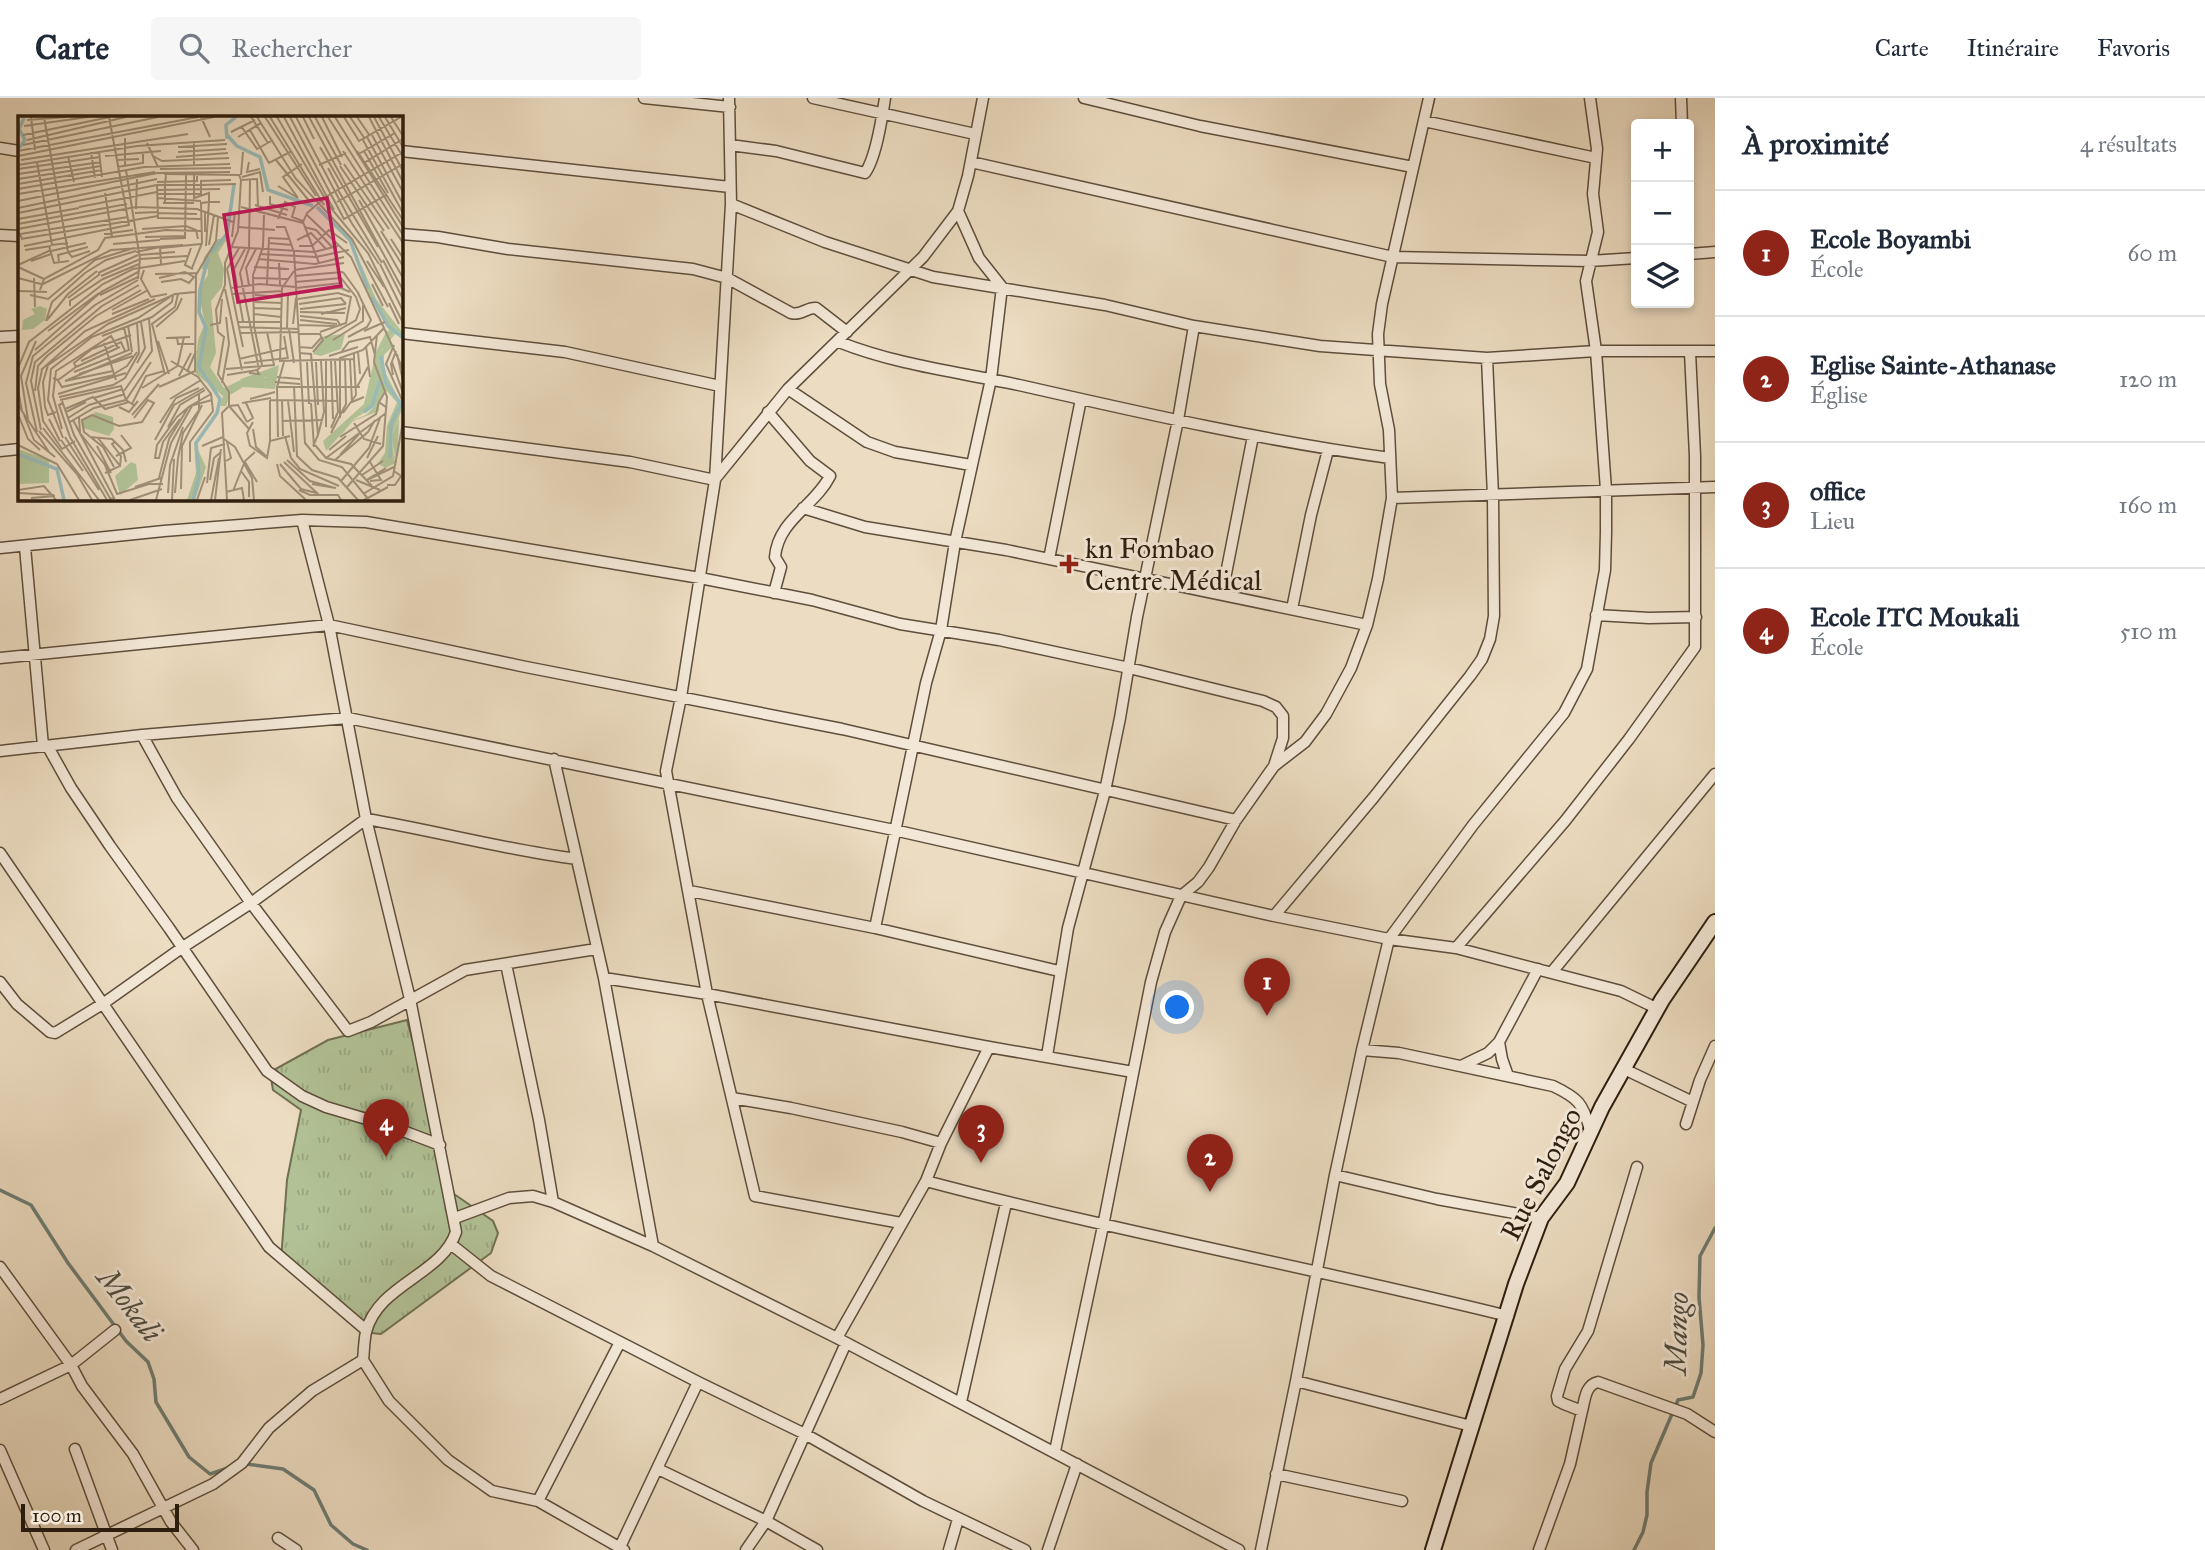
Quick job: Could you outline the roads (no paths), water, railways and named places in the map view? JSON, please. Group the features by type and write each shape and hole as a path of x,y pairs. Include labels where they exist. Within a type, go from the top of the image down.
{"street":[{"path":"644,98 729,103 731,204 715,480 681,697 668,755 666,782 690,891 707,994 755,1196 901,1223"},
{"path":"813,98 975,134"},
{"path":"730,145 776,151 865,173 883,114 885,98"},
{"path":"715,480 788,389 923,257 958,211 971,162 983,98"},
{"path":"1084,98 1200,126 1413,167"},
{"path":"1055,1451 1151,982 1165,932 1181,895 1198,882 1209,867 1236,820 1274,766 1306,742 1326,714 1351,668 1367,625 1392,498 1389,430 1380,383 1378,334 1382,304 1429,98"},
{"path":"1261,1550 1335,1175 1389,939 1473,825 1570,704 1587,670 1605,564 1606,490 1596,351 1586,281 1598,232 1593,194 1596,158 1590,98"},
{"path":"1681,98 1682,119"},
{"path":"1423,121 1596,158"},
{"path":"0,148 18,151"},
{"path":"402,151 730,187"},
{"path":"971,162 1393,257 1590,261 1631,258"},
{"path":"731,204 825,242 908,270 945,279 1105,305 1194,326 1320,346 1487,358 1596,351 1715,351"},
{"path":"875,928 926,683 941,630 955,542 991,379 1002,287 979,257 958,211"},
{"path":"402,234 438,237 508,249 667,265 727,278 794,314 817,308 847,332"},
{"path":"0,235 18,236"},
{"path":"1694,254 1715,252"},
{"path":"1047,1055 1059,971 1081,873 1105,791 1178,421 1194,326"},
{"path":"402,333 565,352 720,386"},
{"path":"0,337 18,336"},
{"path":"839,342 875,356 904,363 991,379 1178,421 1328,450 1390,458"},
{"path":"1456,948 1565,821 1691,655 1696,640 1696,617 1690,352"},
{"path":"1274,916 1381,789 1470,676 1482,659 1490,639 1494,616 1493,496 1487,358"},
{"path":"788,389 867,442 895,452 971,465"},
{"path":"1049,559 1081,399"},
{"path":"768,412 810,461 830,476 785,528 776,549 775,557 781,567 774,593"},
{"path":"402,432 630,462 715,480"},
{"path":"1222,594 1253,436"},
{"path":"0,451 18,449"},
{"path":"1292,609 1313,504 1328,450"},
{"path":"1392,498 1715,488"},
{"path":"803,508 865,527 1049,559 1367,625"},
{"path":"302,520 329,625 366,819 410,999 455,1218 456,1232 452,1245 442,1256 398,1287 379,1309 366,1330 363,1360 389,1401 448,1460 492,1491 538,1501 622,1549 698,1382"},
{"path":"0,548 302,520 366,522 700,578 812,600 900,624 1129,668 1263,701 1276,707 1283,716 1285,727 1274,766"},
{"path":"25,547 45,746 110,846 183,947 257,1058 274,1078 302,1096 326,1107 390,1126 440,1145"},
{"path":"1596,615 1696,617"},
{"path":"0,658 329,625 914,745 1236,820"},
{"path":"0,751 142,735 348,718 894,830 1274,916 1389,939 1456,948 1622,991 1658,1009"},
{"path":"142,735 177,798 251,904 348,1031 372,1022 466,970 596,949"},
{"path":"554,759 604,978 653,1246"},
{"path":"1552,972 1715,774"},
{"path":"0,982 17,1004 52,1033 104,1003 183,947 251,904 366,819 511,849 577,859"},
{"path":"0,853 269,1247 366,1330"},
{"path":"690,891 875,928 1059,971"},
{"name":"Rue Salongo","path":"1433,1550 1517,1284 1541,1218 1567,1183 1591,1131 1658,1009 1715,922"},
{"path":"506,964 539,1120 553,1202"},
{"path":"1460,1066 1489,1053 1499,1042 1538,969"},
{"path":"604,978 707,994 1133,1072"},
{"path":"1499,1042 1508,1076"},
{"path":"1686,1124 1715,1046"},
{"path":"746,1550 766,1521 805,1434 842,1340 901,1223 926,1181 941,1143 989,1047"},
{"path":"1362,1049 1399,1053 1553,1086 1582,1105 1591,1131"},
{"path":"1624,1069 1693,1102"},
{"path":"732,1098 822,1114 941,1143"},
{"path":"1582,1411 1558,1401 1557,1396 1565,1369 1588,1331 1637,1167"},
{"path":"1335,1175 1437,1199 1541,1218"},
{"path":"926,1181 1103,1226 1316,1270 1508,1316"},
{"path":"455,1218 509,1198 533,1196 553,1202 653,1246 842,1340 1239,1550"},
{"path":"961,1402 1006,1202"},
{"path":"452,1245 491,1276 805,1434 958,1519 1025,1550"},
{"path":"0,1267 71,1365 82,1386 133,1454 162,1509 194,1550"},
{"path":"0,1399 71,1365 115,1330"},
{"path":"538,1501 620,1342"},
{"path":"76,1550 213,1484 242,1463 274,1423 312,1391 363,1360"},
{"path":"1296,1381 1471,1426"},
{"path":"1539,1550 1570,1464 1591,1383 1598,1382 1670,1407 1687,1414 1715,1432"},
{"path":"75,1449 112,1550"},
{"path":"0,1450 44,1550"},
{"path":"1048,1550 1077,1464"},
{"path":"658,1469 766,1521 817,1550"},
{"path":"1276,1474 1402,1501"},
{"path":"949,1550 958,1519"},
{"path":"278,1538 296,1550"}],"waterway":[{"name":"Mokali","path":"0,1190 31,1205 68,1263 126,1341 148,1362 154,1379 156,1402 189,1457 210,1474 228,1468"},
{"name":"Mango","path":"1634,1550 1643,1532 1647,1515 1651,1463 1678,1400 1693,1397 1701,1373 1703,1345 1699,1297 1700,1256 1715,1228"},
{"name":"Mokali","path":"246,1464 283,1469 314,1490 331,1525 353,1544 367,1550"}],"place":[{"name":"kn Fombao Centre Médical","path":"1069,564"},
{"name":"Ecole Boyambi","path":"1267,1016"},
{"name":"Ecole ITC Moukali","path":"386,1157"},
{"name":"office","path":"981,1163"},
{"name":"Eglise Sainte-Athanase","path":"1210,1192"}]}
